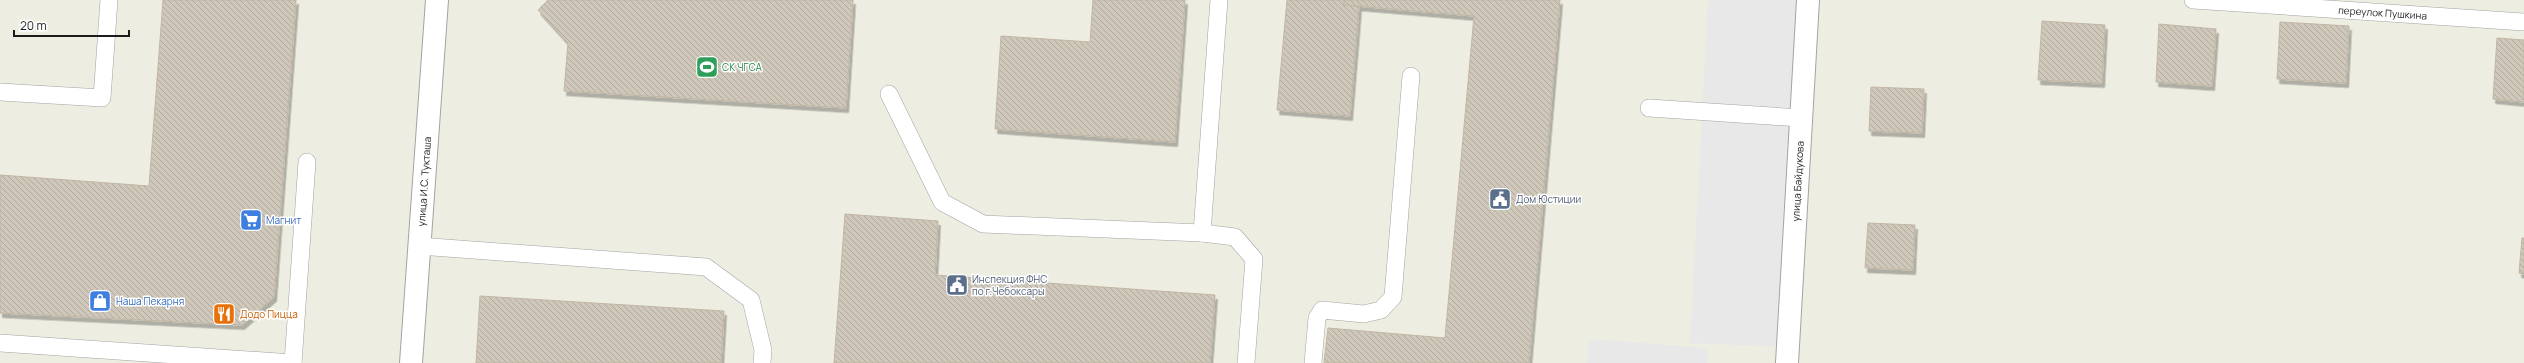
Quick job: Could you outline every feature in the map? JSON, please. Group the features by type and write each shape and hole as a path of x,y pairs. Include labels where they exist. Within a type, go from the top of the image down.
{"street":[{"name":"улица И.С. Тукташа","path":"411,363 437,0"},
{"name":"улица Байдукова","path":"1787,363 1808,0"}],"lane":[{"path":"0,92 102,98 110,0"},
{"path":"1202,233 1219,0"},
{"name":"переулок Пушкина","path":"2193,0 2524,22"},
{"path":"1313,363 1317,318 1322,310 1364,314 1381,310 1392,297 1411,76"},
{"path":"889,94 942,202 983,224 1202,233 1235,237 1254,259 1246,363"},
{"path":"1648,108 1801,118"},
{"path":"0,343 293,363 306,162"},
{"path":"419,246 706,267 751,300 763,350 762,363"}],"shaded area":[{"path":"1708,0 1808,0 1788,347 1690,343"},
{"path":"1589,339 1708,348 1707,363 1587,363"}],"building":[{"path":"163,0 296,0 274,297 242,325 0,313 0,175 149,186"},
{"name":"СК ЧГСА","path":"548,0 853,0 846,108 564,91 568,43 538,10"},
{"path":"1093,0 1185,0 1175,142 995,129 1001,36 1090,42"},
{"path":"1287,0 1344,0 1344,5 1359,6 1350,116 1277,110"},
{"name":"Дом Юстиции","path":"1344,0 1560,0 1529,363 1324,363 1328,328 1445,338 1474,16 1344,5"},
{"path":"2042,21 2105,25 2102,83 2038,80"},
{"path":"2280,22 2349,26 2346,83 2277,79"},
{"path":"2159,24 2216,29 2212,86 2156,82"},
{"path":"2497,38 2524,40 2524,102 2493,99"},
{"path":"1871,87 1924,89 1922,133 1869,131"},
{"name":"Инспекция ФНС по г.Чебоксары","path":"845,214 938,221 935,275 1215,295 1210,363 834,363"},
{"path":"1868,223 1915,225 1913,270 1865,268"},
{"path":"2522,238 2524,238 2524,274 2519,273"},
{"path":"480,296 724,311 721,363 476,363"}],"place":[{"name":"СК ЧГСА","path":"707,67"},
{"name":"Дом Юстиции","path":"1500,199"},
{"name":"Магнит","path":"251,220"},
{"name":"Инспекция ФНС по г.Чебоксары","path":"957,285"},
{"name":"Наша Пекарня","path":"100,301"},
{"name":"Додо Пицца","path":"224,314"}]}
